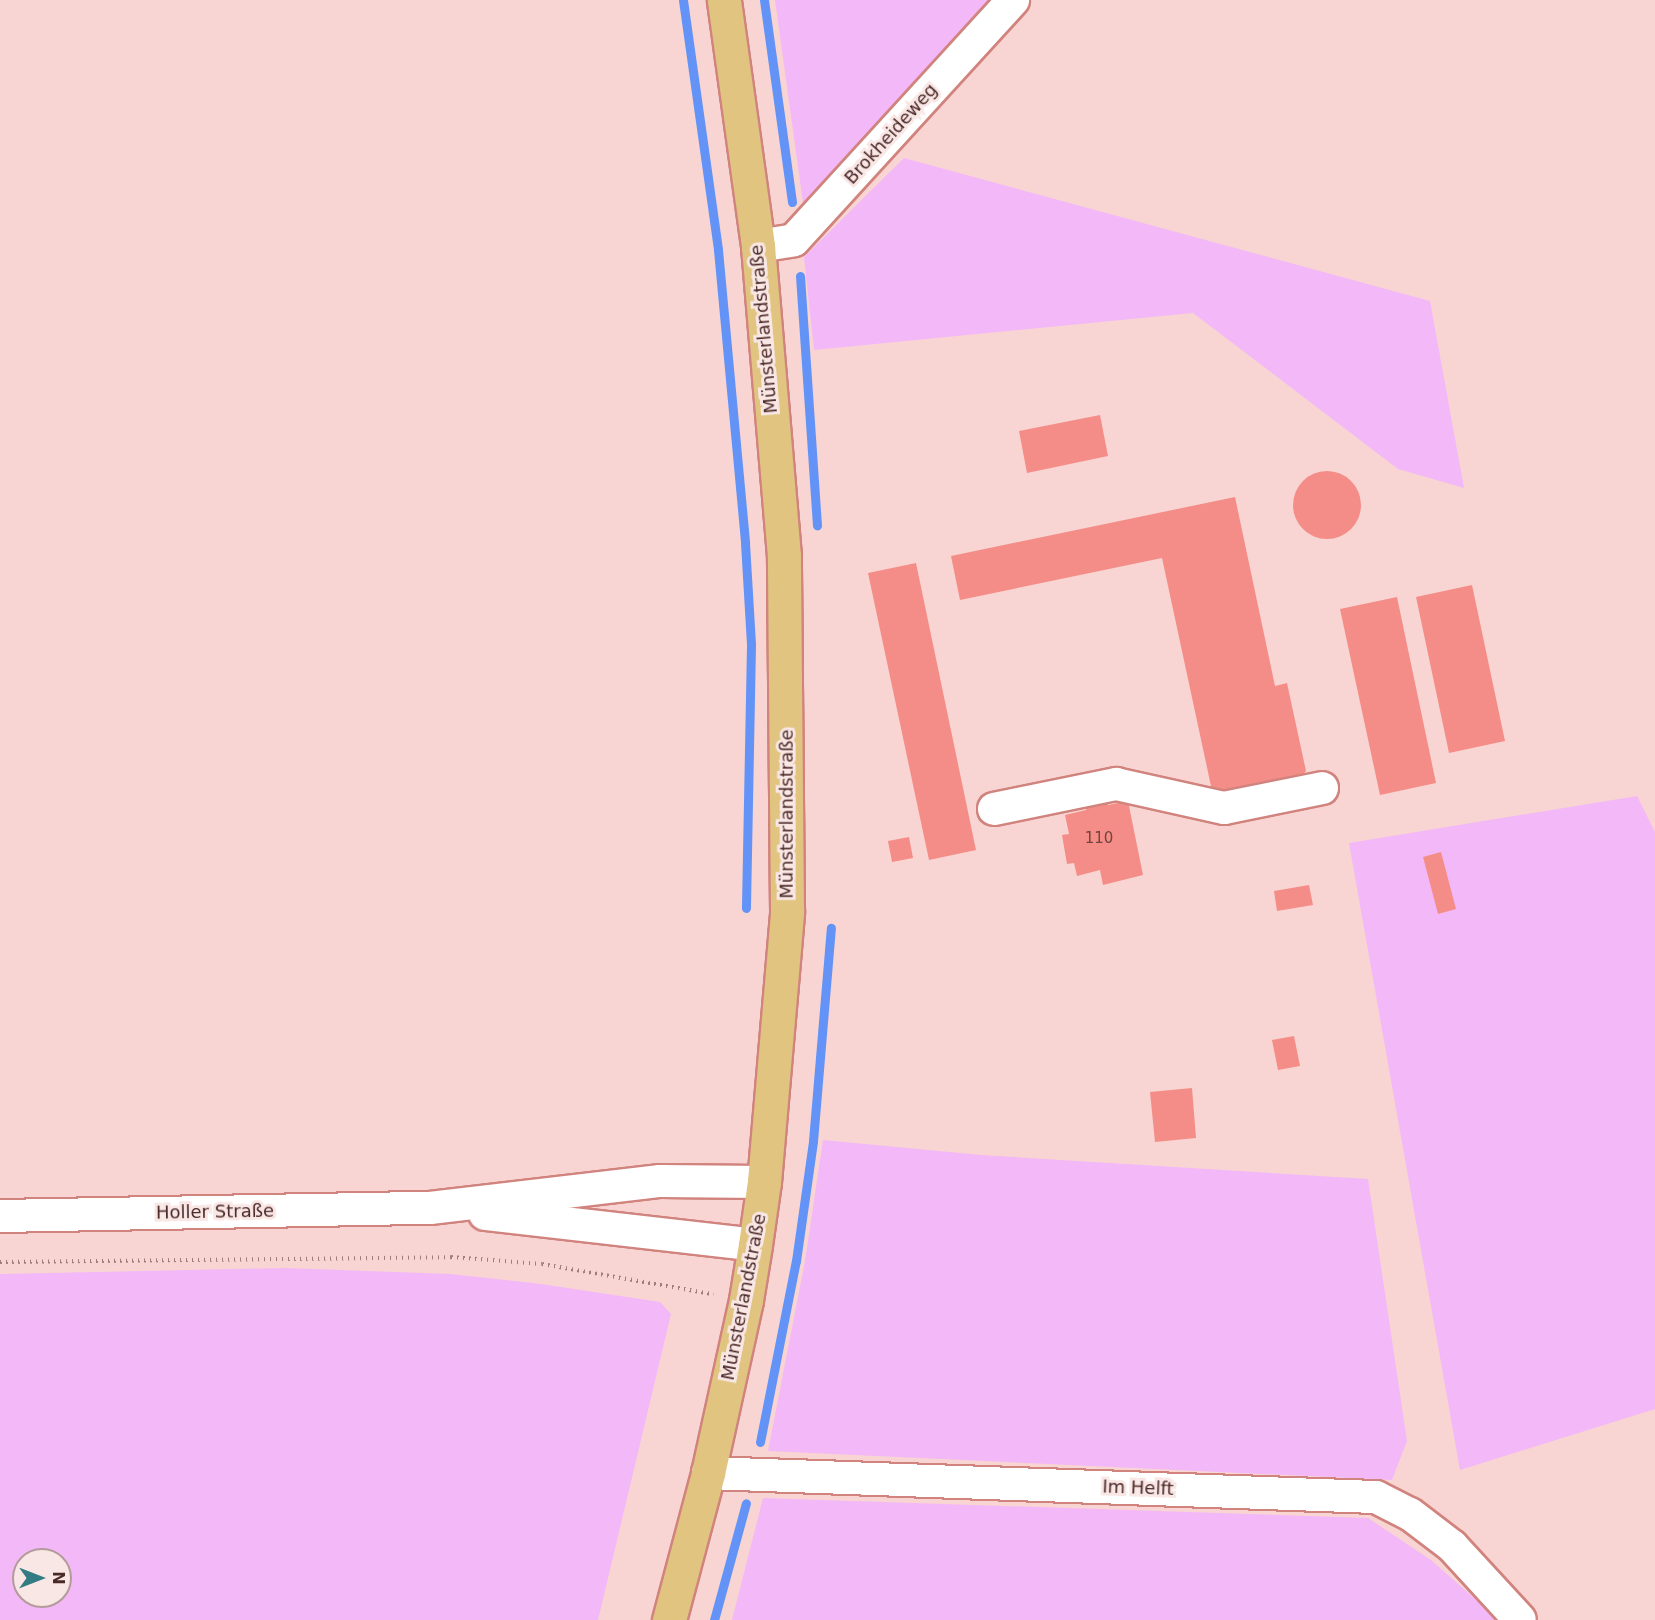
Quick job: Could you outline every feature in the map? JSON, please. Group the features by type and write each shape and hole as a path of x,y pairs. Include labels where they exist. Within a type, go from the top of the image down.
{"main road":[{"name":"Münsterlandstraße","path":"669,1620 708,1473 746,1300 764,1182 787,911 784,556 758,246 724,0"}],"street":[{"name":"Brokheideweg","path":"758,246 794,240 1013,0"},
{"path":"994,809 1116,784 1224,808 1322,788"},
{"name":"Holler Straße","path":"0,1216 430,1208 660,1180 764,1182"},
{"name":"Holler Straße","path":"430,1208 755,1245"},
{"name":"Im Helft","path":"708,1473 1376,1497 1410,1514 1452,1546 1520,1620"}],"path":[{"path":"0,1262 451,1257 542,1264 746,1300"}],"shaded area":[{"path":"775,0 992,0 803,203"},
{"path":"904,158 1430,301 1464,488 1398,469 1193,313 814,350 804,257"},
{"path":"1637,796 1655,832 1655,1409 1460,1470 1349,843"},
{"path":"823,1140 981,1155 1368,1179 1407,1441 1392,1480 768,1451 805,1261"},
{"path":"285,1268 450,1274 541,1284 660,1302 671,1314 598,1620 0,1620 0,1274"},
{"path":"763,1498 1368,1518 1431,1560 1499,1620 732,1620"}],"building":[{"path":"1100,415 1108,456 1027,473 1019,431"},
{"path":"1320,471 1334,471 1346,476 1356,486 1361,505 1356,524 1346,534 1334,539 1320,539 1308,534 1298,524 1293,512 1293,498 1298,486 1308,476"},
{"path":"1235,497 1275,686 1287,683 1306,771 1302,776 1214,800 1162,558 960,600 951,556"},
{"path":"916,563 976,850 929,860 868,573"},
{"path":"1472,585 1505,741 1449,753 1416,597"},
{"path":"1397,597 1436,783 1380,795 1340,609"},
{"path":"1089,801 1107,802 1108,805 1128,801 1143,875 1103,885 1100,870 1077,876 1074,863 1067,864 1062,835 1069,834 1065,815 1086,810"},
{"path":"909,837 913,858 892,862 888,841"},
{"path":"1441,852 1456,909 1438,914 1423,857"},
{"path":"1309,885 1313,905 1277,911 1274,891"},
{"path":"1294,1036 1300,1066 1278,1070 1272,1040"},
{"path":"1192,1088 1196,1138 1155,1142 1150,1092"}],"waterway":[{"path":"683,0 718,250 745,543 751,645 746,908"},
{"path":"764,0 792,202"},
{"path":"800,276 817,525"},
{"path":"760,1442 796,1261 813,1141 831,928"},
{"path":"714,1620 746,1503"}]}
